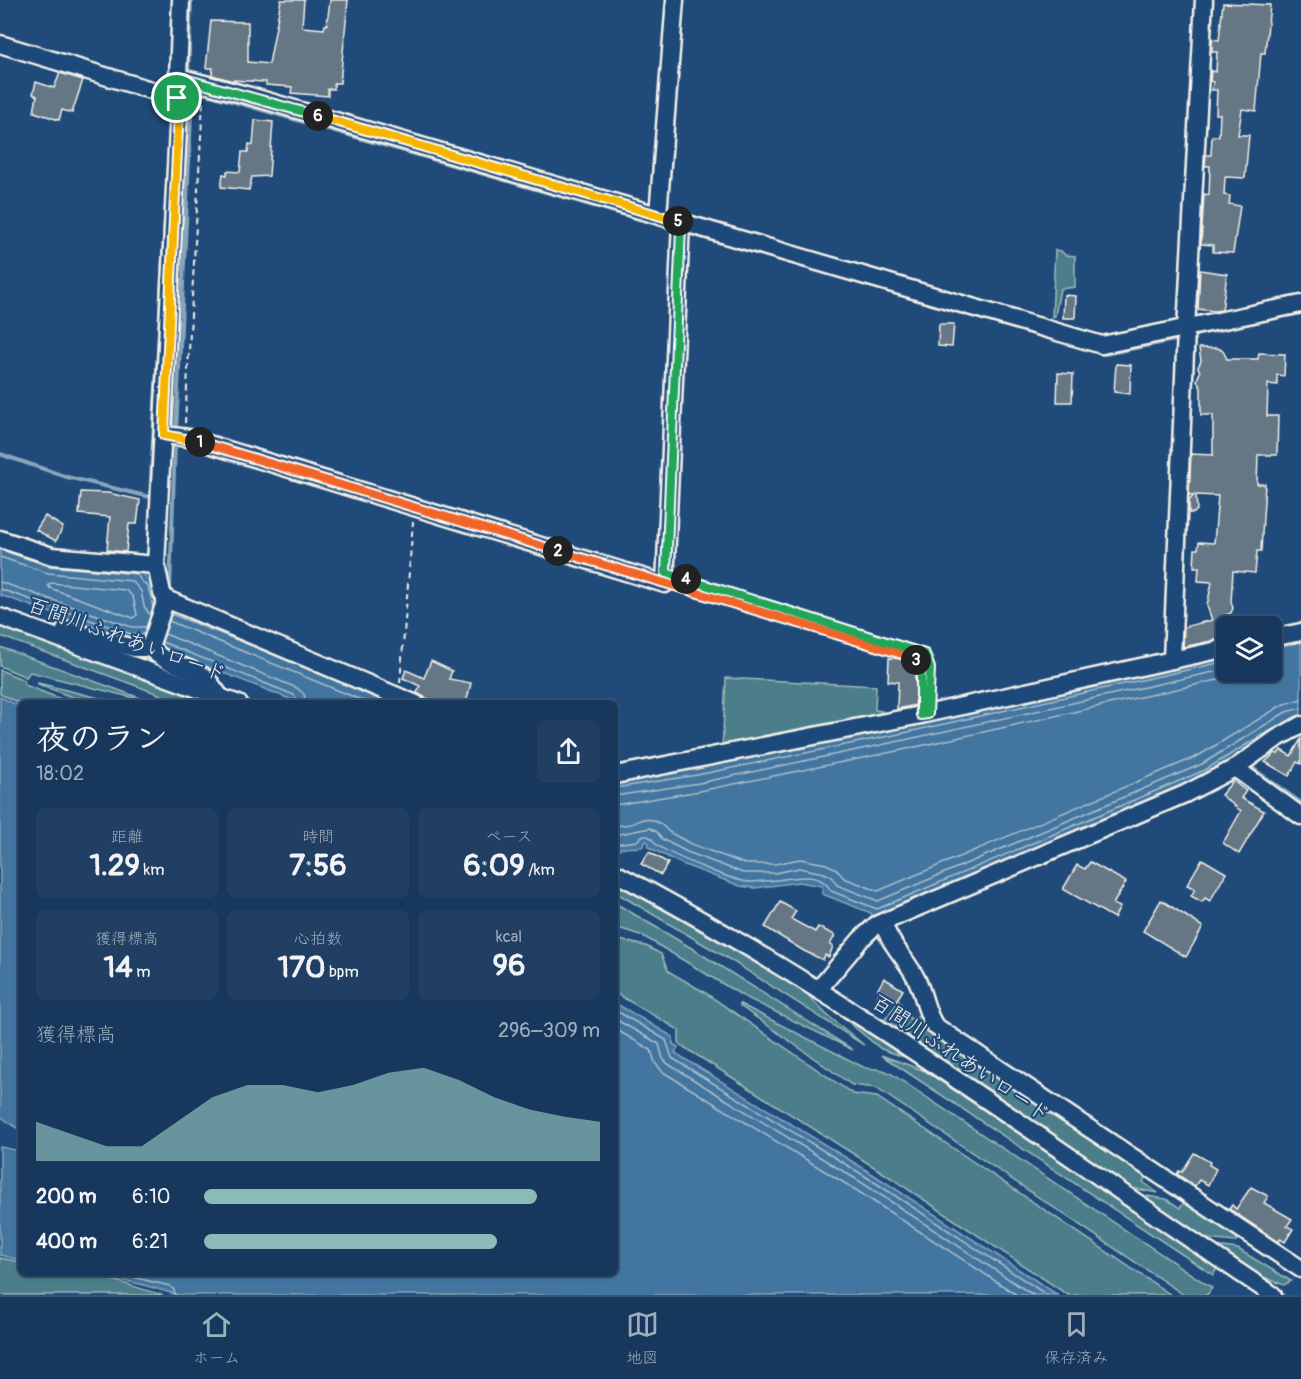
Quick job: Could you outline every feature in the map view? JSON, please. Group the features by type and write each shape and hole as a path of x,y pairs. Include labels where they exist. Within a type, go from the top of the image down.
{"street":[{"path":"151,646 165,601 156,565 177,434 182,0"},
{"path":"658,215 675,0"},
{"path":"1172,660 1204,0"},
{"path":"0,44 181,87 658,215 680,228 1102,345 1186,335 1301,304"},
{"path":"177,434 414,507 666,578 680,228"},
{"path":"0,539 52,556 156,565"},
{"path":"165,601 407,700"},
{"name":"百間川ふれあいロード","path":"0,617 230,700"},
{"path":"46,633 67,630 134,648 151,646"},
{"path":"1282,636 1301,632"},
{"path":"151,646 159,656 202,675 219,695"},
{"path":"618,774 925,714 1216,650"},
{"path":"818,990 861,939 876,925 1185,794 1235,768 1276,739 1301,725"},
{"path":"1235,768 1301,816"},
{"name":"百間川ふれあいロード","path":"618,875 818,990 1272,1295"},
{"path":"883,922 889,939 917,980 930,1019 935,1026 1301,1269"}],"path":[{"path":"177,434 185,424 202,101 204,98"},
{"path":"396,695 401,682 414,507"},
{"path":"666,578 912,657 921,667 925,714"},
{"path":"666,578 925,654 930,668 925,714"}],"green space":[{"path":"1055,250 1065,255 1075,256 1075,287 1060,289 1055,316 1052,317"},
{"path":"0,624 208,700 175,700 0,636"},
{"path":"0,647 146,700 30,672 26,677 0,666"},
{"path":"0,670 24,680 25,685 63,700 18,700 18,703 0,694"},
{"path":"726,678 876,686 875,710 882,711 882,716 722,749"},
{"path":"38,683 108,700 79,700"},
{"path":"618,884 802,989 826,1014 864,1045 732,961 618,894"},
{"path":"618,905 693,949 853,1050 743,996 643,936 618,928"},
{"path":"618,940 646,946 661,954 668,971 704,992 853,1094 877,1097 1171,1295 1068,1295 882,1172 679,1044 679,1030 618,995"},
{"path":"899,1001 910,1019 922,1014 1147,1175 1143,1182 1158,1193 1126,1187 882,1023"},
{"path":"740,1004 865,1068 890,1073 1212,1288 1207,1295 1184,1295 876,1088 852,1085"},
{"path":"829,1006 910,1059 881,1049"},
{"path":"881,1055 925,1071 1218,1267 1213,1275"},
{"path":"1141,1195 1166,1199 1180,1208 1185,1201 1239,1238 1235,1242 1206,1239"},
{"path":"1216,1246 1238,1249 1291,1281 1284,1285 1263,1277"},
{"path":"0,1258 18,1261 18,1276 96,1276 163,1295 0,1295"}],"water":[{"path":"0,543 143,568 146,578 154,581 158,604 398,700 292,700 150,642 131,641 0,595"},
{"path":"1301,639 1301,721 1208,776 873,920 871,913 822,894 822,886 799,882 755,888 740,886 682,864 648,847 649,843 646,841 642,847 620,848 618,850 618,782 696,769 898,728 1216,657 1216,682 1282,682 1282,643"},
{"path":"0,697 18,706 18,1129 0,1116"},
{"path":"618,1005 673,1037 673,1044 678,1047 675,1053 871,1173 1058,1295 178,1295 99,1276 618,1276"},
{"path":"0,1147 18,1150 18,1259 0,1255"}],"building":[{"path":"281,0 304,0 302,27 324,29 327,25 330,0 348,0 340,83 334,83 334,89 328,89 328,96 291,93 292,87 266,85 266,82 230,80 212,75 213,68 206,68 211,21 248,22 248,62 269,64"},
{"path":"1223,3 1270,5 1265,53 1261,53 1256,111 1242,109 1238,135 1249,135 1245,178 1225,177 1224,195 1230,196 1229,204 1240,206 1233,253 1213,252 1213,245 1201,244 1204,194 1209,195 1210,166 1205,166 1206,155 1211,155 1212,136 1219,136 1220,114 1216,114 1217,90 1212,90 1213,82 1210,81 1211,71 1216,72 1217,52 1212,52 1212,39 1219,40"},
{"path":"60,73 83,80 72,113 62,110 59,120 34,112 37,96 33,94 36,82 54,88"},
{"path":"255,120 273,122 269,176 252,177 249,190 221,187 223,174 227,175 227,171 240,172 242,152 248,152 249,144 253,145"},
{"path":"1200,270 1227,274 1222,310 1198,309"},
{"path":"1064,295 1076,296 1075,318 1063,318"},
{"path":"939,324 954,324 952,347 938,346"},
{"path":"1199,348 1218,348 1223,351 1227,359 1258,359 1259,353 1285,354 1284,376 1277,375 1277,385 1268,384 1267,416 1278,416 1277,455 1258,455 1257,484 1265,484 1261,551 1257,551 1255,573 1233,571 1231,602 1233,608 1231,613 1216,616 1216,640 1183,647 1184,627 1212,620 1207,606 1212,582 1198,581 1199,567 1194,567 1195,549 1198,549 1199,542 1214,543 1218,496 1196,495 1197,510 1189,513 1189,501 1194,495 1189,495 1191,454 1213,455 1213,415 1201,415 1201,388 1197,380 1201,361"},
{"path":"1116,364 1131,365 1130,394 1114,392"},
{"path":"1058,373 1073,374 1072,402 1057,402"},
{"path":"81,492 108,493 140,500 137,524 129,524 126,552 107,550 110,517 79,514"},
{"path":"45,516 63,527 56,541 36,530"},
{"path":"889,658 907,659 907,663 916,663 915,679 918,680 916,705 897,709 898,682 888,681"},
{"path":"431,661 452,671 449,679 471,683 467,700 430,700 417,693 420,686 403,678 406,670 424,678"},
{"path":"1301,739 1301,764 1297,762 1289,776 1265,762 1281,750 1291,756"},
{"path":"1233,781 1246,791 1241,798 1264,811 1239,854 1223,843 1241,811 1221,795"},
{"path":"649,852 668,863 661,875 641,864"},
{"path":"1202,859 1226,873 1210,901 1205,898 1202,902 1191,896 1195,889 1187,885"},
{"path":"1090,862 1126,882 1113,904 1120,907 1114,918 1063,889 1077,865 1085,869"},
{"path":"1161,900 1203,927 1186,957 1143,931"},
{"path":"780,902 796,911 791,919 815,932 818,927 835,935 830,945 833,946 829,957 825,955 823,960 765,927"},
{"path":"884,978 903,990 896,1001 892,999 888,1006 876,1001 880,991 878,989"},
{"path":"1194,1153 1210,1162 1209,1165 1216,1169 1208,1185 1199,1180 1195,1186 1177,1174 1179,1171 1182,1172"},
{"path":"1251,1187 1268,1196 1264,1203 1292,1219 1287,1226 1293,1229 1285,1242 1280,1239 1279,1242 1229,1209 1232,1205 1236,1209"}],"waterway":[{"path":"188,76 191,0"},
{"path":"176,431 192,95 187,90 187,83"},
{"path":"182,93 207,94 677,230"},
{"path":"0,454 67,477 150,497 170,129"},
{"path":"684,232 1052,339"},
{"path":"1190,336 1301,313"},
{"path":"1096,352 1105,354 1180,339"},
{"path":"170,590 175,441"},
{"path":"669,580 923,659 925,704"},
{"path":"1248,765 1301,803"}],"route":[{"path":"178,77 681,222 666,573 925,654 930,668 928,714 921,715 921,667 912,657 189,438 164,435 179,108 177,98 178,77"}]}
